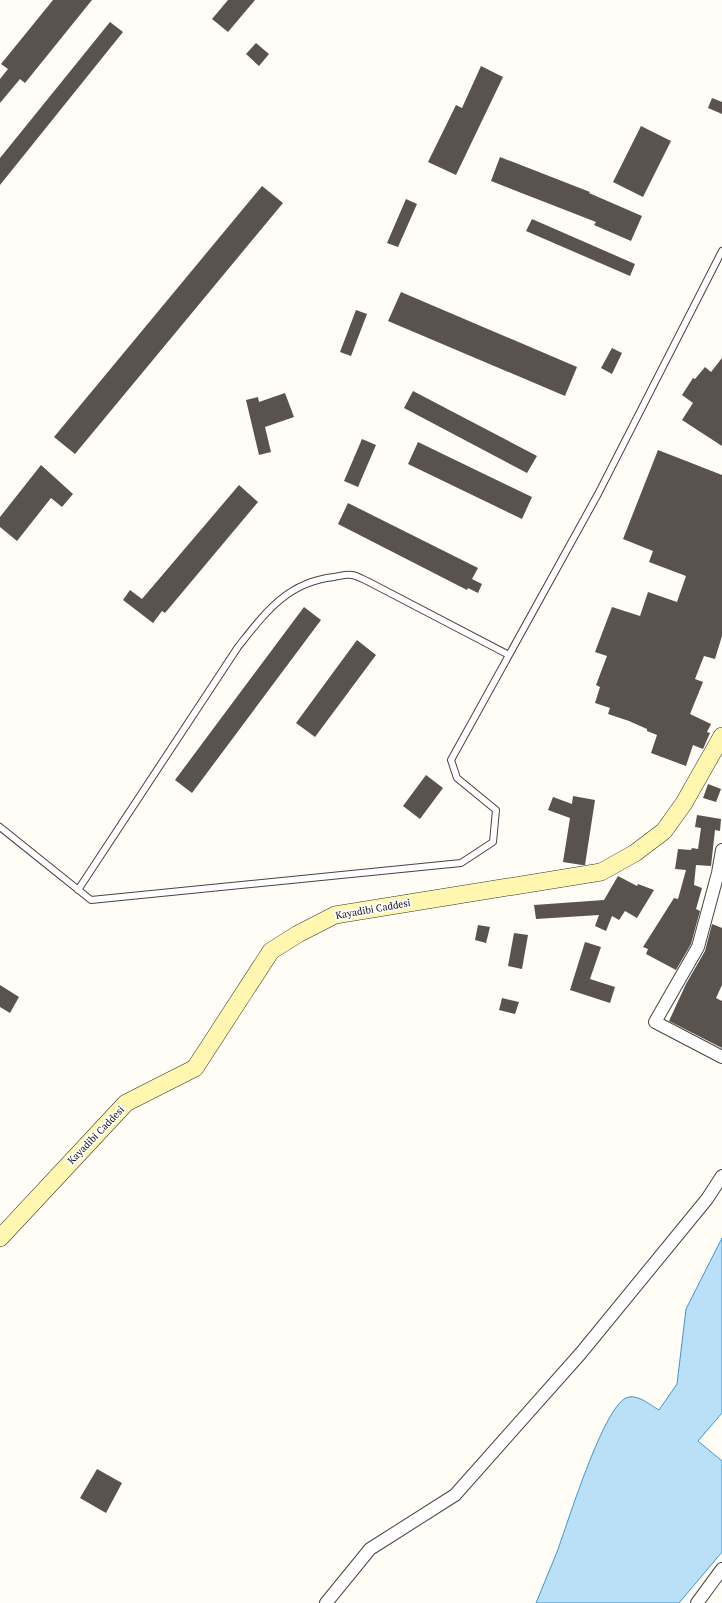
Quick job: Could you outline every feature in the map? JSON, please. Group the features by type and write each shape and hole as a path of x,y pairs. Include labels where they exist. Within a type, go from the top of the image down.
{"street":[{"name":"Kayadibi Caddesi","path":"0,1238 126,1103 194,1068 271,952 298,934 335,915 601,872 635,853 664,831 684,803 722,736"},
{"path":"722,850 718,873 698,947 655,1022 722,1057"},
{"path":"326,1603 370,1549 455,1495 581,1354 707,1199 722,1176"},
{"path":"697,1603 722,1569"}],"lane":[{"path":"0,826 92,900 461,863 493,842 496,810 458,778 451,760 598,494 722,252"},
{"path":"78,890 238,647 266,613 285,594 307,583 329,577 352,575 369,582 509,655"}],"water":[{"path":"722,1238 722,1413 698,1441 722,1461 722,1552 679,1603 536,1603 557,1552 577,1494 597,1444 607,1422 617,1406 626,1398 635,1397 659,1410 677,1384 686,1309"}],"building":[{"path":"53,0 92,0 25,83 20,79 0,103 0,79 8,69 1,64"},
{"path":"228,0 255,0 228,32 212,19"},
{"path":"110,22 123,32 0,185 0,158"},
{"path":"256,43 269,54 259,66 246,54"},
{"path":"481,66 503,77 456,175 428,162 456,105 462,108"},
{"path":"712,98 722,102 722,114 708,108"},
{"path":"641,126 671,141 643,197 613,182"},
{"path":"500,157 590,192 589,193 642,216 631,241 594,225 596,222 491,181"},
{"path":"262,186 283,203 75,454 54,437"},
{"path":"406,199 417,204 398,247 387,243"},
{"path":"532,219 635,264 630,276 526,231"},
{"path":"401,292 577,367 565,396 388,321"},
{"path":"356,310 367,314 351,356 340,352"},
{"path":"612,348 622,353 612,374 601,368"},
{"path":"722,358 722,446 682,420 693,403 682,395 693,378 695,379 705,367 711,372"},
{"path":"413,391 537,456 527,473 404,408"},
{"path":"285,393 294,417 265,427 271,452 259,455 246,400 258,397 259,402"},
{"path":"362,439 376,445 358,487 344,481"},
{"path":"418,442 532,497 522,519 408,464"},
{"path":"658,450 722,475 722,636 715,659 704,656 695,679 703,682 690,714 711,724 707,732 710,733 703,749 693,745 686,766 651,753 657,735 629,721 608,714 610,708 595,703 600,687 596,685 607,656 595,652 612,607 640,616 648,592 677,602 686,576 649,562 653,551 623,539"},
{"path":"41,465 73,494 62,507 51,498 17,541 0,527 0,517"},
{"path":"239,485 258,502 165,613 162,611 153,623 123,600 130,590 142,599"},
{"path":"348,503 478,568 472,579 482,584 478,593 468,588 467,590 338,524"},
{"path":"304,607 321,620 192,793 175,780"},
{"path":"357,640 376,655 315,737 296,723"},
{"path":"426,775 443,788 420,819 403,806"},
{"path":"708,784 721,789 716,802 703,798"},
{"path":"573,796 595,800 585,865 563,862 570,818 548,810 553,797 572,804"},
{"path":"697,815 721,819 720,831 715,830 711,866 696,865 694,885 702,888 696,909 700,911 691,944 676,970 646,954 648,949 643,947 674,898 678,899 686,870 675,869 678,849 698,849 701,828 695,827"},
{"path":"618,876 637,886 638,884 654,890 637,918 625,911 619,920 612,916 606,931 595,926 599,915 536,919 534,905 604,900"},
{"path":"712,924 722,928 722,985 716,998 722,1001 722,1048 669,1021 686,984 705,951"},
{"path":"478,925 490,927 486,943 475,940"},
{"path":"514,933 528,935 522,969 508,966"},
{"path":"585,942 601,947 590,979 615,987 610,1003 570,990"},
{"path":"0,985 19,997 10,1013 0,1007"},
{"path":"502,998 519,1002 515,1014 499,1010"},
{"path":"97,1469 122,1483 106,1513 80,1498"}]}
